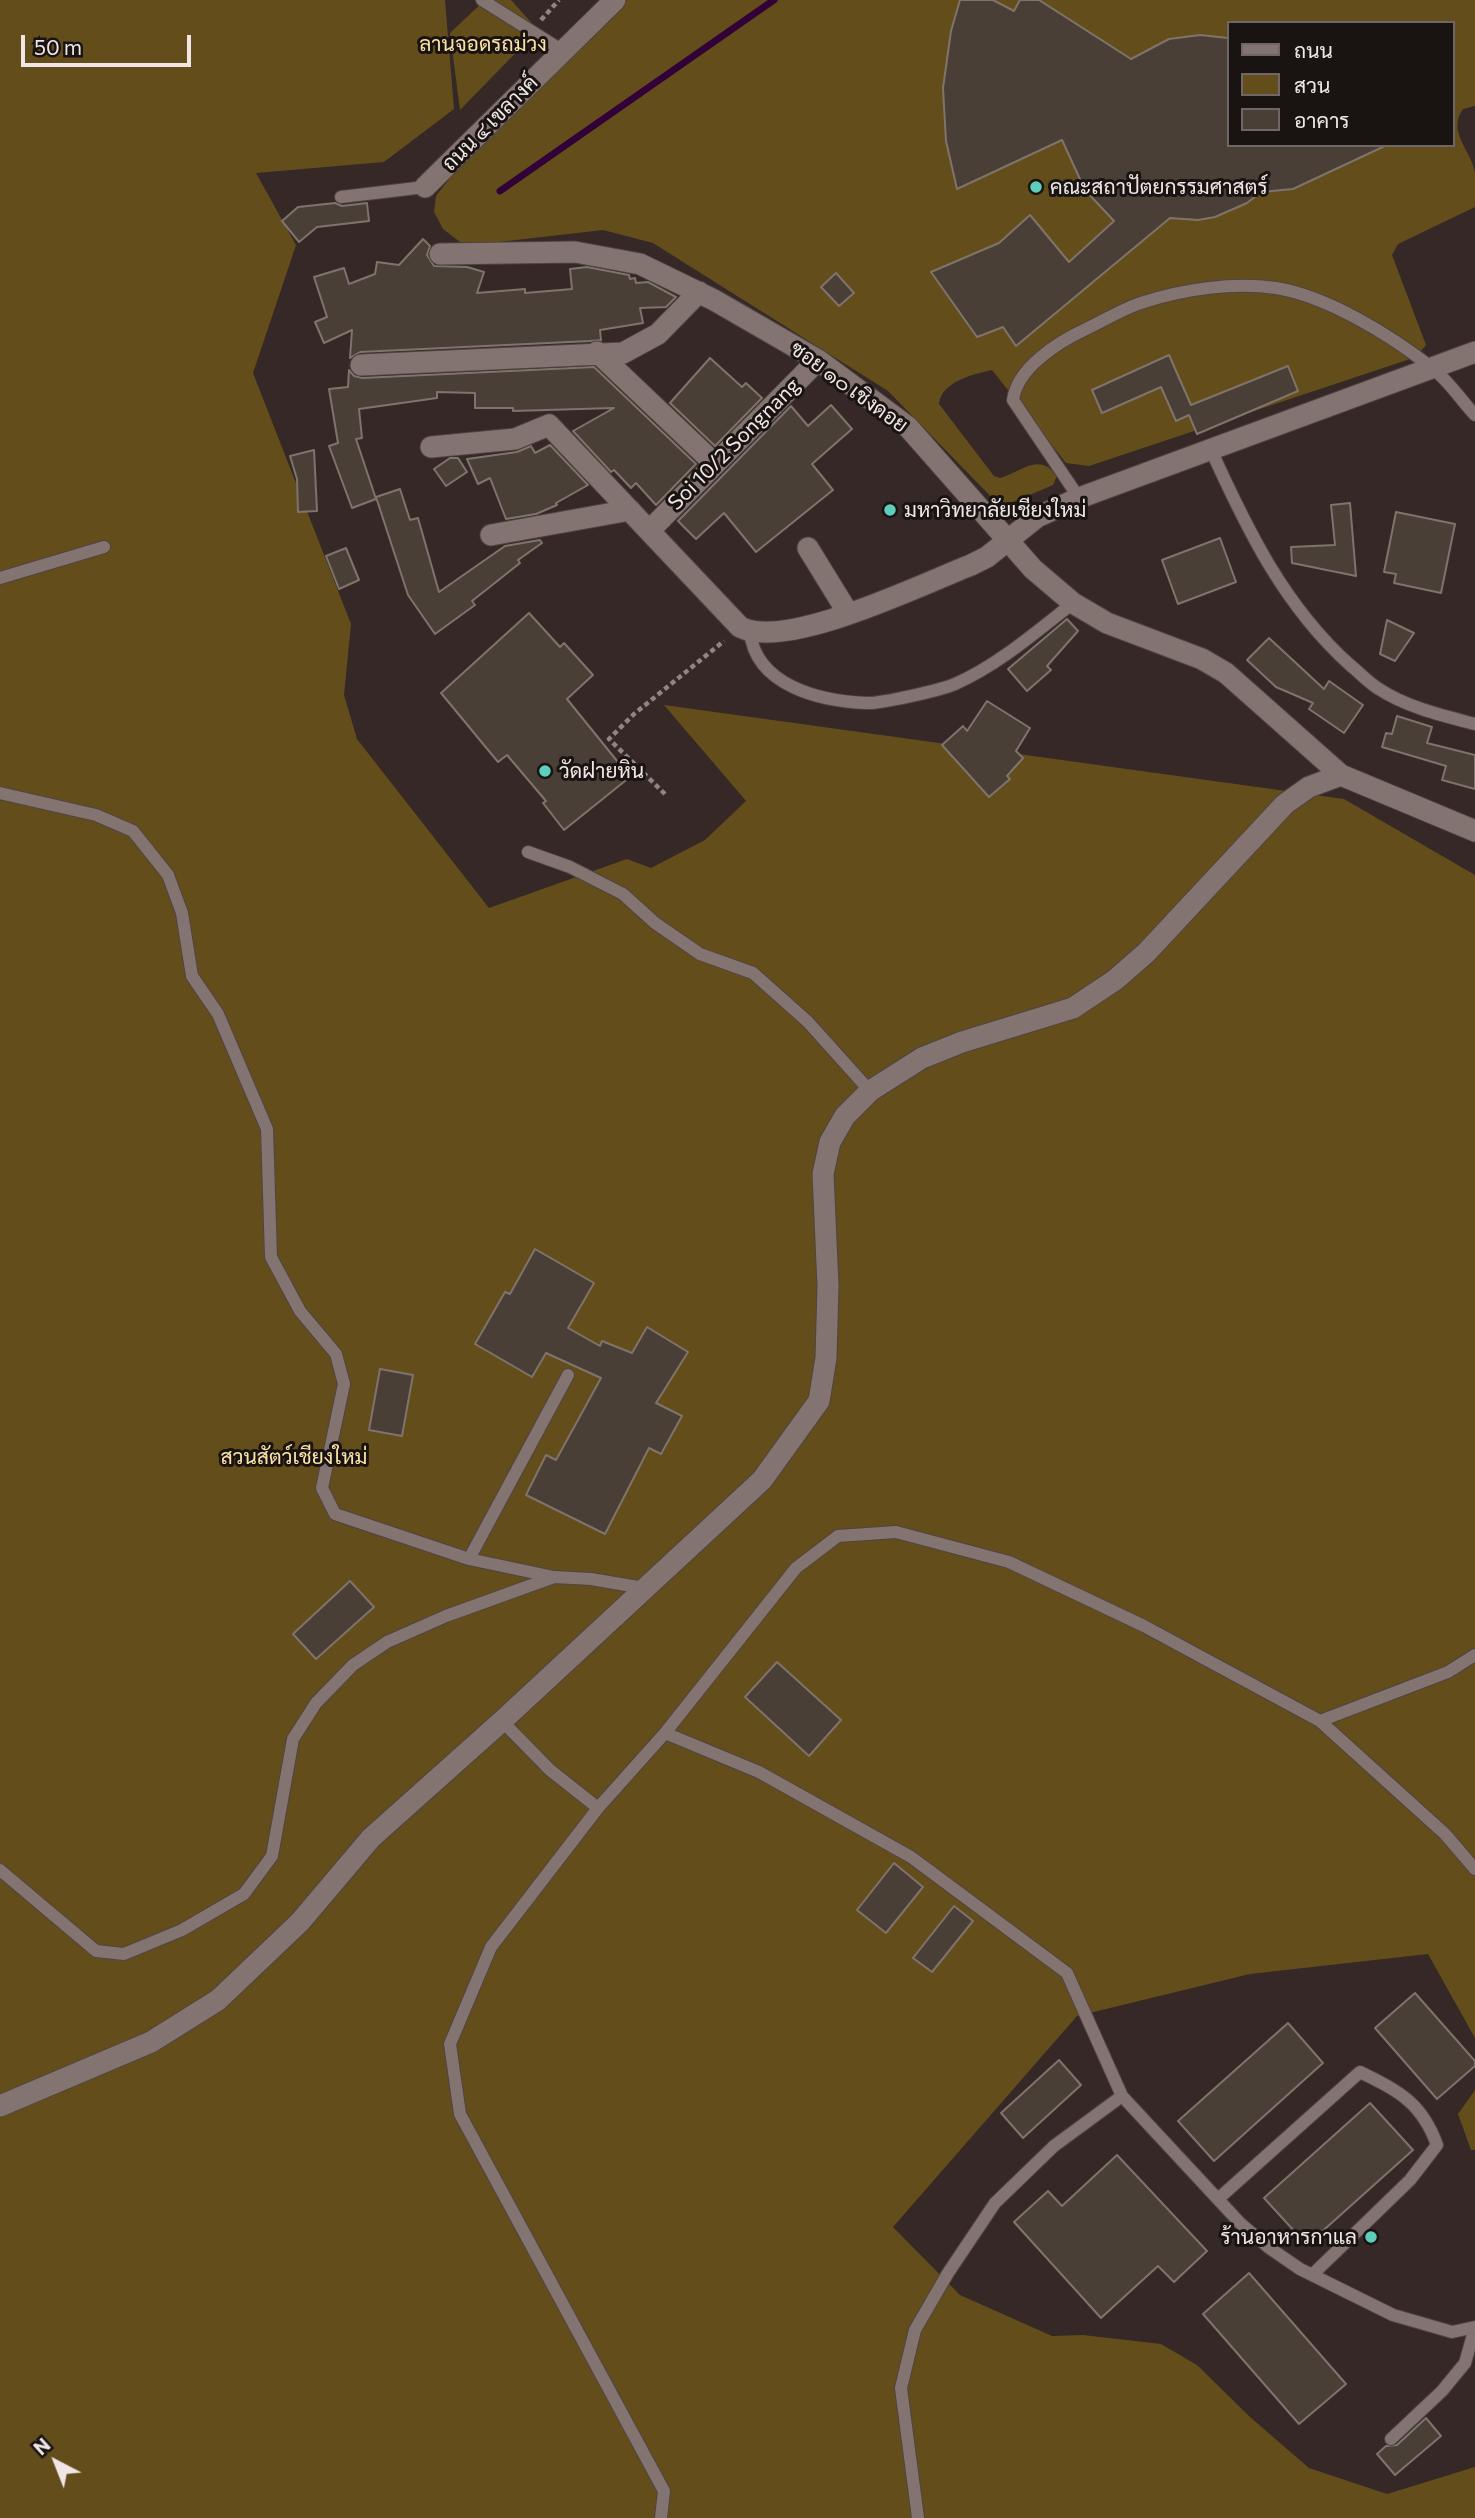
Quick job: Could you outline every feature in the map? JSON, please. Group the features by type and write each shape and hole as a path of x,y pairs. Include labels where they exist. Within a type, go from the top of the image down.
{"street":[{"name":"ถนน ๔ เขลางค์","path":"425,187 615,0"},
{"name":"ซอย ๑๐ เชิงดอย","path":"440,254 575,252 640,264 699,292 818,360 908,427 1033,569 1073,603 1107,623 1202,659 1226,673 1341,775 1475,831"},
{"path":"361,365 597,352 623,353 658,334 699,292"},
{"path":"597,352 715,464"},
{"path":"431,447 515,439 549,425 745,630 769,634 801,630 971,565 1037,517 1079,498 1475,352"},
{"name":"Soi 10/2 Songnang","path":"650,529 818,360"},
{"path":"491,535 630,510"},
{"path":"808,548 848,613"},
{"path":"0,2106 151,2042 218,2000 300,1922 371,1838 502,1721 762,1480 819,1401 826,1358 828,1298 823,1174 830,1142 845,1116 870,1091 922,1058 962,1041 1073,1008 1115,980 1146,953 1285,804 1309,787 1341,775"}],"lane":[{"path":"482,0 563,51"},
{"path":"341,197 425,187"},
{"path":"1079,498 1013,400 1014,390 1025,371 1075,334 1141,303 1176,293 1228,286 1276,288 1314,299 1372,328 1433,368 1475,415"},
{"path":"1211,450 1241,517 1277,581 1321,639 1379,690 1434,713 1475,724"},
{"path":"0,578 104,547"},
{"path":"745,630 752,651 762,665 780,681 802,691 868,704 953,685 1004,656 1073,603"},
{"path":"0,793 96,815 133,831 168,875 182,914 192,976 218,1014 267,1129 271,1257 300,1311 336,1354 344,1384 322,1488 335,1514 469,1559 554,1577 591,1579 644,1588"},
{"path":"528,852 570,867 623,894 655,923 700,954 753,973 808,1021 870,1091"},
{"path":"469,1559 568,1375"},
{"path":"661,2518 664,2491 460,2114 450,2044 491,1947 598,1808 665,1733 796,1568 838,1536 896,1532 1009,1562 1144,1626 1320,1721 1445,1834 1475,1869"},
{"path":"0,1870 96,1951 124,1954 182,1930 244,1894 272,1856 293,1739 316,1703 353,1665 387,1642 446,1616 554,1577"},
{"path":"1320,1721 1448,1672 1475,1656"},
{"path":"502,1721 550,1770 598,1808"},
{"path":"665,1733 759,1772 911,1857 1067,1973 1122,2096 1218,2199 1268,2247 1312,2275 1393,2315 1452,2332 1475,2328 1465,2363 1442,2391 1391,2439"},
{"path":"1218,2199 1360,2072 1396,2089 1428,2120 1437,2145 1410,2180 1312,2275"},
{"path":"918,2518 901,2388 915,2330 948,2273 995,2203 1054,2146 1122,2096"}],"path":[{"path":"532,31 559,0"},
{"path":"665,794 609,739 634,714 745,630"}],"green space":[{"name":"สวนสัตว์เชียงใหม่","path":"0,0 445,0 454,109 384,162 256,173 296,245 253,373 351,624 344,695 357,739 489,908 627,859 651,868 705,840 746,801 664,705 1344,799 1475,875 1475,2038 1428,1954 1250,1974 1077,2016 893,2227 960,2295 1052,2336 1083,2335 1161,2344 1197,2365 1250,2417 1309,2468 1387,2494 1475,2467 1475,2518 0,2518"},
{"name":"ลานจอดรถม่วง","path":"485,0 511,0 538,30 460,110 450,33"},
{"path":"627,0 1475,0 1475,106 1463,109 1457,125 1475,172 1475,207 1398,244 1392,255 1426,345 1416,357 1089,466 1066,463 992,370 967,377 945,390 939,404 994,476 1000,478 1037,464 1044,465 1057,476 1053,485 1001,507 888,391 653,243 603,230 481,244 460,242 443,229 434,212 436,196 453,174"},
{"path":"1475,2090 1475,2150 1471,2150 1458,2114"}],"building":[{"path":"960,0 993,0 1014,11 1020,0 1039,0 1131,59 1169,39 1200,35 1226,38 1226,147 1383,147 1293,189 1261,192 1247,203 1215,217 1198,220 1170,218 1016,346 1003,327 977,337 931,272 999,243 1030,215 1069,262 1114,221 1085,190 1062,140 957,189 946,141 943,88 951,31"},
{"path":"335,203 342,206 367,203 369,221 317,227 299,242 282,221 298,207"},
{"path":"423,239 430,246 427,255 434,266 467,267 484,272 477,293 572,289 570,269 587,267 629,275 630,279 635,278 636,283 648,282 676,297 666,307 640,308 643,323 600,330 601,340 360,352 350,358 352,330 324,343 315,322 327,317 314,277 344,268 349,284 375,274 377,262 399,265"},
{"path":"836,273 854,293 839,306 821,287"},
{"path":"1169,355 1191,405 1288,366 1298,391 1197,434 1189,415 1176,421 1161,387 1102,413 1092,390"},
{"path":"710,358 742,387 746,383 762,398 715,446 670,403"},
{"path":"594,367 696,464 656,505 636,483 631,488 614,470 611,472 573,431 614,408 513,411 513,408 475,408 475,393 437,392 437,398 359,409 362,438 356,439 376,499 352,508 329,446 338,443 329,389 348,387 349,370 354,376 362,378"},
{"path":"831,405 852,429 812,464 833,490 756,552 724,513 696,539 678,521 791,406 808,426"},
{"path":"550,445 588,485 556,503 557,505 536,514 506,519 490,478 478,484 467,459 517,452 531,446 535,453"},
{"path":"314,450 317,511 298,512 297,479 290,456"},
{"path":"450,458 458,458 467,472 446,486 434,469"},
{"path":"400,489 410,520 418,518 439,592 505,546 540,540 542,543 518,560 520,563 472,601 475,605 435,634 408,595 376,497"},
{"path":"1350,503 1356,576 1292,563 1291,547 1335,545 1331,505"},
{"path":"1396,512 1455,524 1441,593 1394,583 1396,574 1384,572"},
{"path":"1220,538 1236,582 1178,604 1162,560"},
{"path":"346,548 359,580 339,589 326,556"},
{"path":"529,613 560,647 564,643 593,675 567,699 630,777 564,830 543,803 546,801 507,755 498,762 441,693"},
{"path":"1067,619 1078,631 1047,666 1051,670 1027,691 1008,669"},
{"path":"1387,620 1414,633 1395,661 1380,654"},
{"path":"1269,638 1324,689 1329,681 1363,705 1344,733 1309,709 1313,703 1276,687 1247,660"},
{"path":"987,701 1030,728 1016,751 1023,758 1007,776 1010,779 989,797 942,745 963,726 967,731"},
{"path":"1397,716 1432,727 1427,743 1475,755 1475,789 1442,780 1446,766 1382,747 1386,733 1392,734"},
{"path":"535,1249 594,1283 568,1328 600,1346 602,1341 632,1353 647,1327 688,1352 656,1403 682,1416 661,1454 649,1448 605,1534 526,1495 546,1455 556,1460 601,1378 546,1353 532,1377 475,1344 505,1292 510,1294"},
{"path":"380,1369 413,1375 402,1436 369,1430"},
{"path":"350,1581 374,1607 316,1659 293,1634"},
{"path":"777,1662 841,1720 809,1756 745,1697"},
{"path":"894,1863 923,1887 886,1933 857,1910"},
{"path":"954,1906 973,1921 932,1972 913,1958"},
{"path":"1415,1993 1475,2061 1475,2066 1437,2099 1375,2028"},
{"path":"1288,2023 1323,2063 1214,2161 1178,2121"},
{"path":"1059,2060 1081,2085 1023,2138 1001,2113"},
{"path":"1370,2103 1413,2150 1307,2245 1264,2198"},
{"path":"1117,2155 1207,2251 1174,2282 1158,2266 1101,2318 1014,2222 1048,2191 1062,2206"},
{"path":"1249,2273 1346,2384 1299,2424 1203,2314"},
{"path":"1426,2418 1441,2436 1395,2475 1377,2454 1386,2446 1397,2445"}],"waterway":[{"path":"500,191 774,0"}],"place":[{"name":"คณะสถาปัตยกรรมศาสตร์","path":"1036,187"},
{"name":"มหาวิทยาลัยเชียงใหม่","path":"890,510"},
{"name":"วัดฝายหิน","path":"545,771"},
{"name":"ร้านอาหารกาแล","path":"1371,2237"}]}
